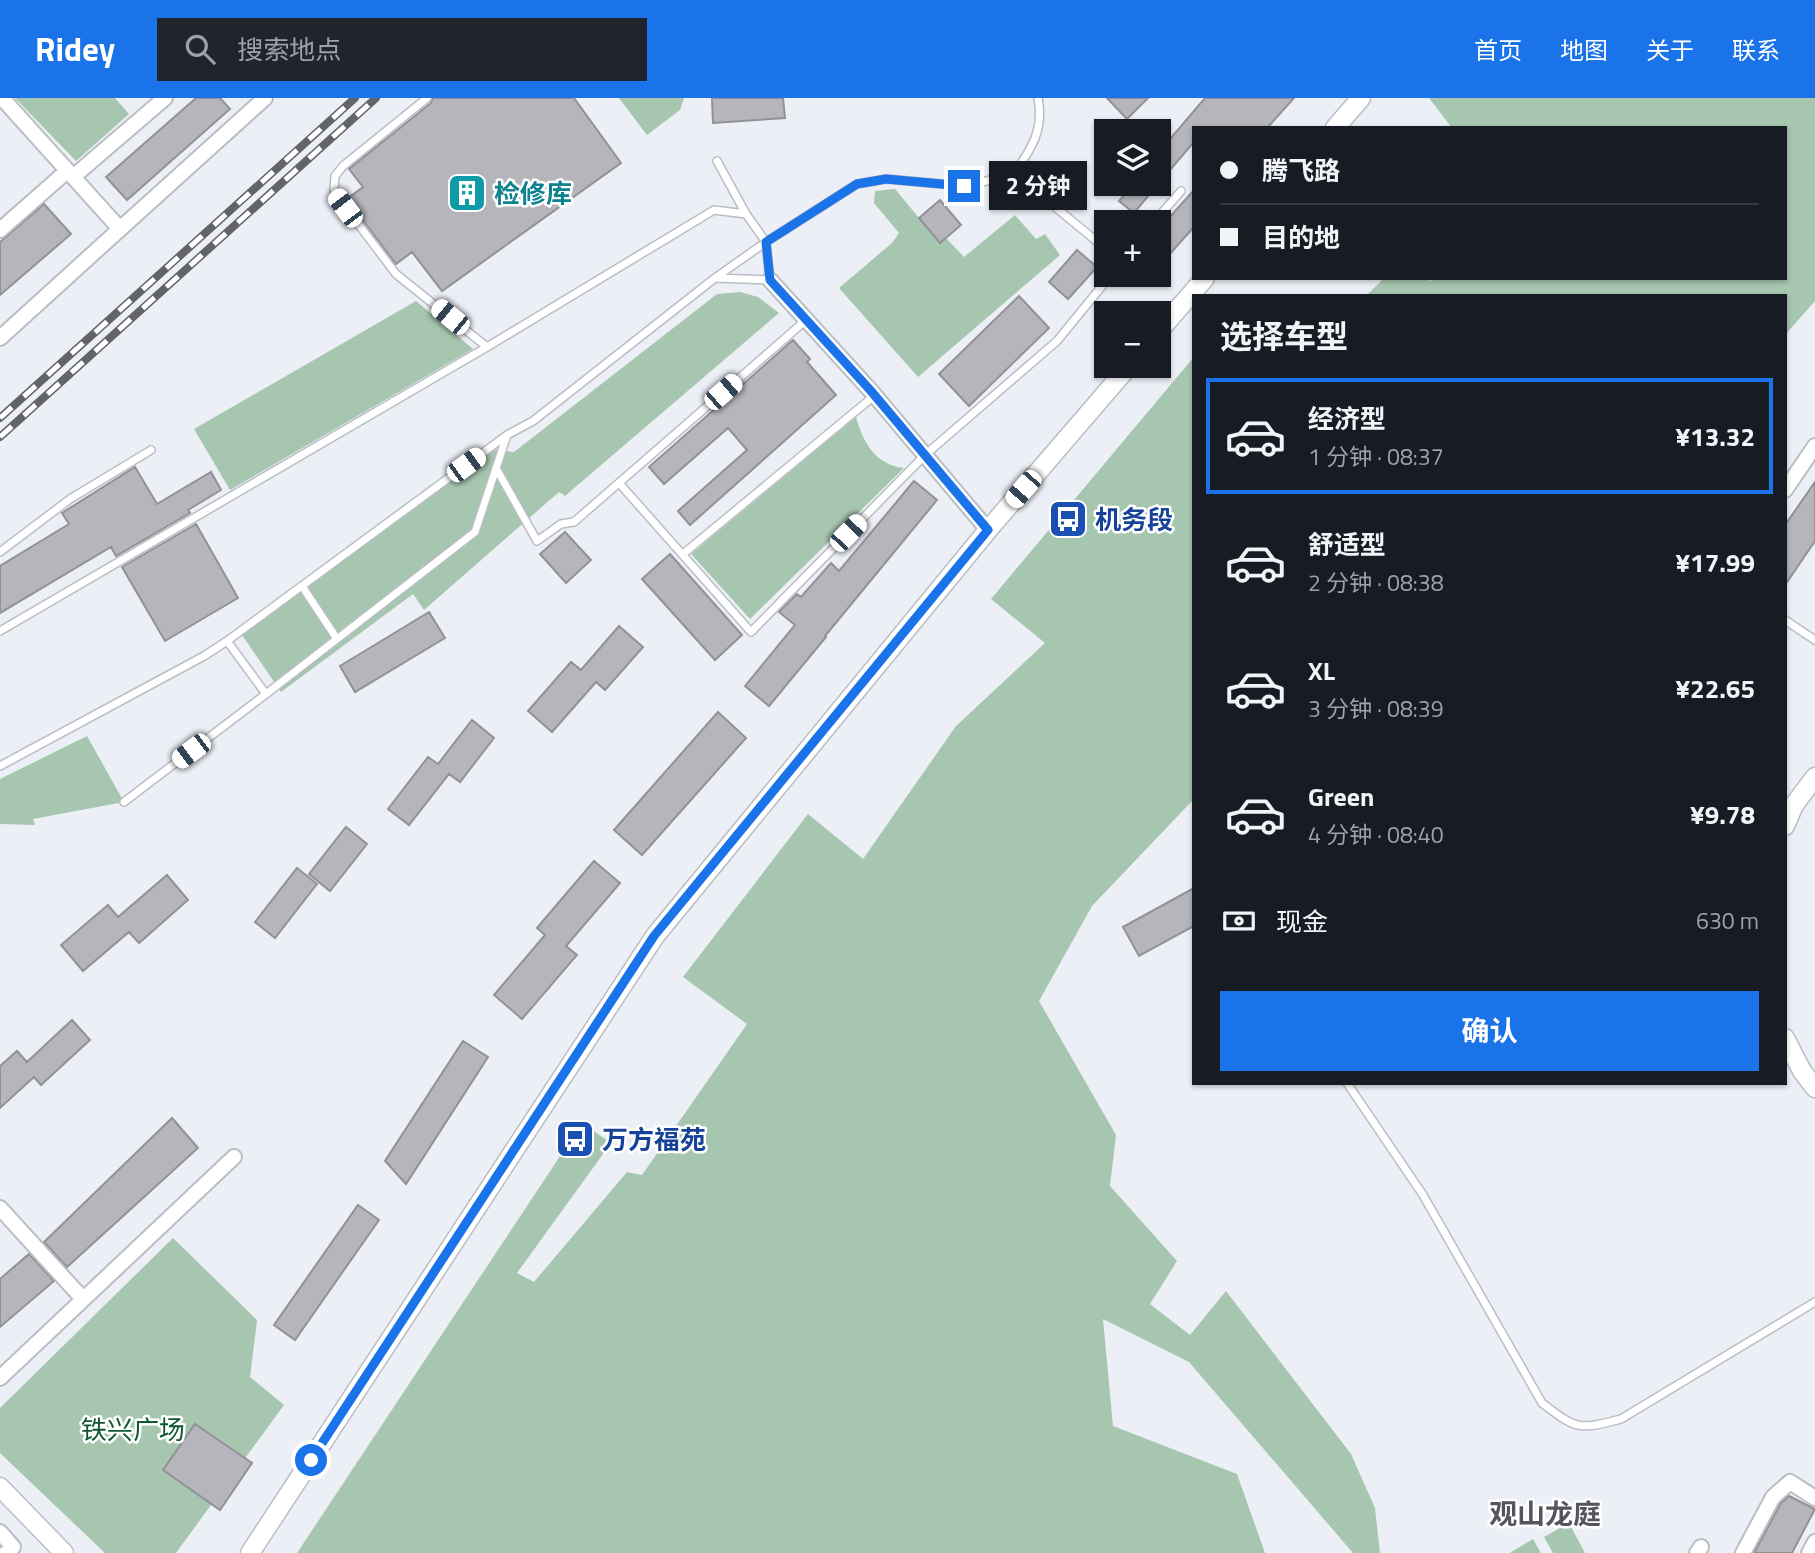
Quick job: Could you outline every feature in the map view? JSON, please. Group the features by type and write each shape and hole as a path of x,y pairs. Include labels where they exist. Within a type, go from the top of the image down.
{"street":[{"path":"2,98 120,229"},
{"path":"0,230 165,98"},
{"path":"0,338 265,98"},
{"path":"1337,126 1361,98"},
{"path":"770,280 875,395 988,530"},
{"path":"1171,317 1203,280"},
{"path":"250,1553 654,936 988,530 1119,378"},
{"path":"1787,487 1815,446"},
{"path":"1787,821 1794,805 1815,777"},
{"path":"1787,1042 1802,1071 1815,1088"},
{"path":"0,1378 234,1157"},
{"path":"0,1208 83,1299"},
{"path":"1743,1553 1773,1497 1790,1482 1815,1498"},
{"path":"0,1487 64,1553"},
{"path":"0,1532 13,1547 6,1553"},
{"path":"1809,1553 1815,1542"}],"lane":[{"path":"427,98 343,166 335,176 334,192 396,274 486,347"},
{"path":"0,766 204,656 507,435 533,421 715,278 857,184 886,179 964,186 1014,173 1029,153 1038,131 1038,98"},
{"path":"715,278 770,280 766,242 746,214 717,161"},
{"path":"1014,173 1094,239"},
{"path":"1164,210 1181,191"},
{"path":"0,631 714,211 746,214"},
{"path":"619,483 751,632 925,455 1057,341 1101,287"},
{"path":"496,468 537,541 561,524 574,522 807,320"},
{"path":"683,554 875,395"},
{"path":"124,802 475,532 507,435"},
{"path":"0,552 70,499 151,450"},
{"path":"302,586 337,639"},
{"path":"1787,621 1815,640"},
{"path":"227,640 266,694"},
{"path":"1348,1085 1423,1195 1542,1403 1568,1423 1590,1427 1621,1419 1815,1302"}],"green space":[{"path":"15,98 115,98 129,114 76,161"},
{"path":"619,98 684,98 680,110 647,135"},
{"path":"1429,98 1815,98 1815,301 1787,333 1787,294 1368,294 1382,280 1787,280 1787,126 1450,126"},
{"path":"895,189 939,242 945,237 964,257 1015,215 1036,239 1045,234 1060,255 918,377 839,288 892,243 899,233 874,203 875,191"},
{"path":"740,292 758,297 779,313 565,496 559,492 424,610 413,594 281,692 242,635 494,450 514,452 717,294"},
{"path":"416,301 473,349 230,490 194,429"},
{"path":"1192,359 1192,801 1092,906 1039,1001 1116,1135 1110,1186 1177,1261 1150,1304 1190,1335 1226,1291 1351,1454 1375,1508 1380,1553 1353,1553 1189,1362 1103,1319 1113,1426 1237,1474 1265,1553 297,1553 582,1123 611,1143 517,1273 534,1282 627,1172 642,1175 747,1024 683,977 808,814 863,859 956,726 1045,643 991,599"},
{"path":"856,417 863,437 875,455 889,464 904,468 750,619 691,554"},
{"path":"87,736 124,802 33,819 35,825 0,824 0,779"},
{"name":"铁兴广场","path":"173,1238 257,1320 250,1377 284,1405 176,1553 105,1553 0,1453 0,1408"},
{"path":"1569,1523 1585,1553 1553,1553 1544,1537"},
{"path":"1533,1539 1541,1553 1511,1553 1511,1552"}],"building":[{"path":"196,98 220,98 230,109 127,200 106,177"},
{"name":"检修库","path":"433,98 574,98 621,163 442,291 412,252 396,264 347,199 363,187 349,169 431,103"},
{"path":"712,98 783,98 785,118 713,123"},
{"path":"1107,98 1148,98 1127,119"},
{"path":"1205,98 1294,98 1269,126 1192,126 1192,144 1171,169 1171,138"},
{"path":"1192,192 1192,229 1171,253 1171,216"},
{"path":"1123,196 1148,196 1136,210 1130,210 1119,201"},
{"path":"940,200 961,225 940,243 919,218"},
{"path":"44,204 71,234 0,295 0,242"},
{"path":"1077,250 1094,264 1094,270 1068,299 1049,282"},
{"path":"1019,296 1049,328 969,406 939,374"},
{"path":"793,340 810,359 807,362 836,395 690,525 678,511 747,450 728,428 664,484 649,467"},
{"path":"135,467 157,504 211,472 221,490 188,510 190,513 116,556 111,547 0,613 0,566 69,524 62,513"},
{"path":"914,481 937,500 769,706 745,686 795,625 779,612 797,594 801,597 831,563 839,571"},
{"path":"1815,482 1815,541 1787,582 1787,522"},
{"path":"196,524 238,598 165,641 122,567"},
{"path":"565,532 591,560 566,583 540,554"},
{"path":"670,554 742,635 715,660 642,579"},
{"path":"429,612 445,638 355,692 340,666"},
{"path":"619,626 643,647 605,690 596,682 552,732 528,711 571,662 581,670"},
{"path":"718,712 746,738 642,855 614,830"},
{"path":"472,720 494,738 460,782 449,774 409,825 388,809 428,757 438,764"},
{"path":"346,827 367,844 330,891 309,874"},
{"path":"594,861 620,883 566,946 577,955 522,1019 494,995 545,935 537,928"},
{"path":"297,868 317,884 275,938 255,922"},
{"path":"167,875 188,900 139,943 129,932 83,971 61,945 108,905 118,917"},
{"path":"1192,889 1192,927 1139,956 1123,927"},
{"path":"72,1020 90,1040 41,1085 34,1077 0,1108 0,1066 17,1051 27,1062"},
{"path":"463,1041 488,1057 406,1184 385,1161"},
{"path":"172,1118 198,1148 67,1267 44,1242"},
{"path":"358,1205 379,1220 295,1340 274,1325"},
{"path":"29,1254 54,1281 0,1327 0,1279"},
{"path":"195,1424 252,1463 220,1510 163,1470"},
{"path":"1789,1496 1815,1509 1792,1553 1754,1553 1781,1503"}],"railway":[{"path":"0,418 355,98"},
{"path":"0,437 376,98"}],"place":[{"name":"检修库","path":"467,193"},
{"name":"机务段","path":"1068,519"},
{"name":"万方福苑","path":"575,1139"}],"district":[{"name":"观山龙庭","path":"1545,1513"}],"route":[{"path":"311,1460 654,936 988,530 871,391 770,280 766,242 857,184 886,179 964,186"}]}
